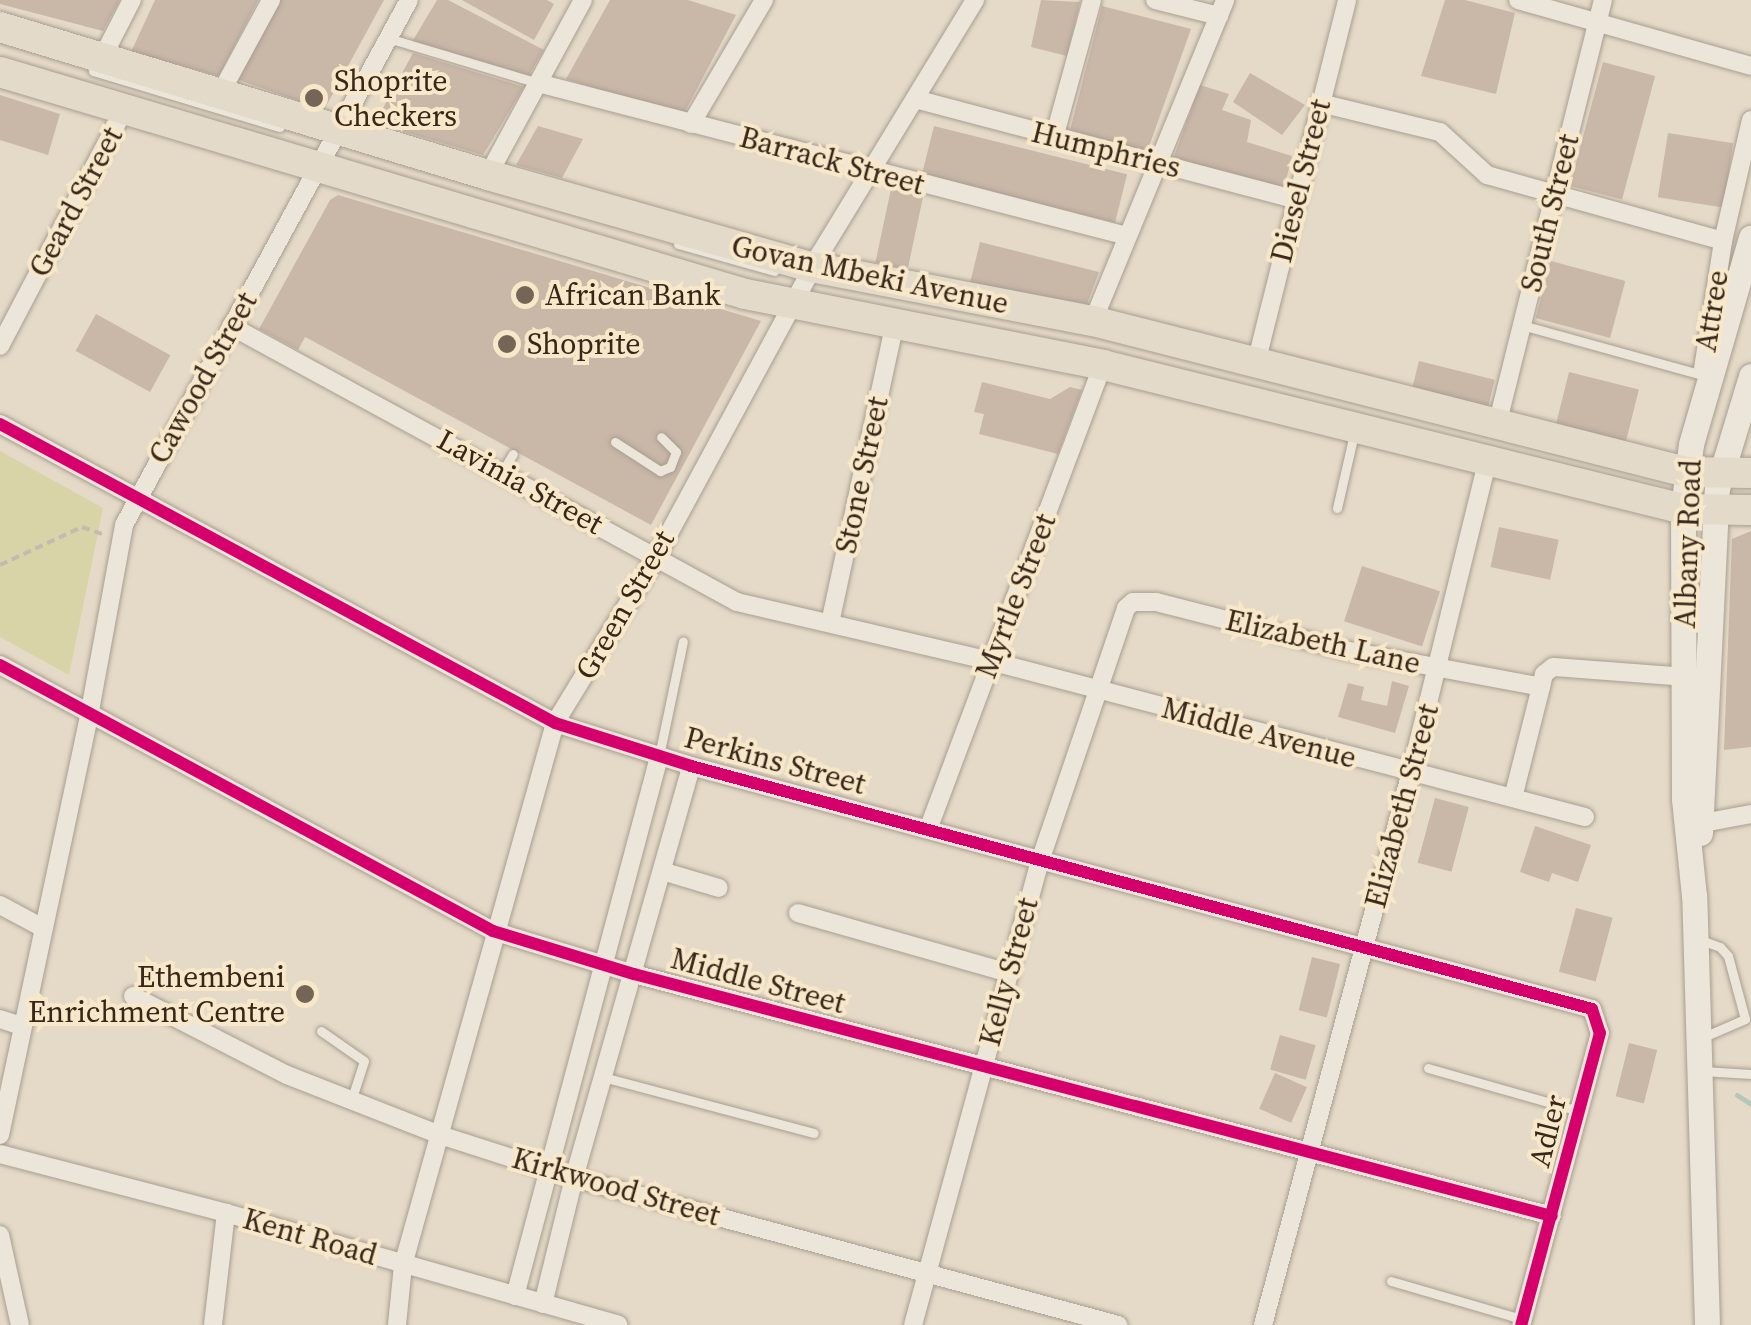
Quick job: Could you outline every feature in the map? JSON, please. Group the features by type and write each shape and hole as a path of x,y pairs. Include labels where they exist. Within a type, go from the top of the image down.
{"main road":[{"name":"Govan Mbeki Avenue","path":"0,26 96,64 220,94 329,148 707,284 807,285 1094,321 1496,426 1729,492"},
{"name":"Govan Mbeki Avenue","path":"0,72 124,110 488,175 807,285 894,326 1104,365 1488,459 1683,482"},
{"name":"Albany Road","path":"1695,825 1684,677 1683,482 1751,238"},
{"name":"Albany Road","path":"1707,1325 1692,856 1729,492 1751,376"}],"street":[{"path":"96,64 132,0"},
{"path":"220,94 271,0"},
{"name":"Cawood Street","path":"0,1135 90,716 120,540 138,498 409,0"},
{"path":"488,175 583,0"},
{"path":"691,124 764,0"},
{"name":"Green Street","path":"397,1325 403,1265 555,723 655,558 869,172 974,0"},
{"path":"1054,138 1092,0"},
{"path":"1094,321 1156,161 1222,8 1155,0"},
{"name":"Diesel Street","path":"1256,363 1348,0"},
{"path":"1518,0 1751,66"},
{"name":"South Street","path":"1496,426 1603,0"},
{"name":"Barrack Street","path":"538,83 1127,236"},
{"name":"Humphries","path":"915,99 1298,200"},
{"path":"1320,104 1440,132 1486,176 1724,241"},
{"name":"Geard Street","path":"0,346 124,110"},
{"name":"Attree","path":"1683,482 1724,241 1751,120"},
{"name":"Lavinia Street","path":"231,326 737,602 990,661"},
{"name":"Stone Street","path":"830,623 894,326"},
{"name":"Myrtle Street","path":"928,827 1104,365"},
{"name":"Perkins Street","path":"0,424 555,723 691,766 1592,1009"},
{"name":"Elizabeth Street","path":"1263,1325 1412,772 1488,459"},
{"name":"Elizabeth Lane","path":"1117,624 1133,602 1156,602 1344,650 1540,687"},
{"name":"Kelly Street","path":"913,1325 1041,858 1117,624"},
{"name":"Middle Avenue","path":"990,661 1586,817"},
{"name":"Middle Street","path":"0,666 494,932 634,974 1552,1216"},
{"path":"1513,798 1540,687 1544,674 1553,666 1684,677"},
{"path":"516,1296 659,757"},
{"path":"542,1304 691,766"},
{"path":"1695,825 1751,814"},
{"path":"662,871 719,888"},
{"path":"0,905 43,928"},
{"path":"798,913 1008,973"},
{"name":"Kirkwood Street","path":"133,996 287,1075 440,1135 574,1178 1118,1325"},
{"name":"Adler","path":"1521,1322 1600,1033 1592,1009"},
{"path":"0,1020 22,1026"},
{"name":"Kent Road","path":"0,1154 226,1213 516,1296 579,1320 618,1325"},
{"path":"213,1325 226,1213"},
{"path":"0,1235 20,1325"}],"lane":[{"path":"388,38 538,83"},
{"path":"0,58 329,148"},
{"path":"96,64 298,133"},
{"path":"669,242 807,285 1035,338"},
{"path":"1522,325 1702,374"},
{"path":"1164,367 1683,482"},
{"path":"1337,508 1356,426"},
{"path":"614,442 660,472 670,467 676,452 661,437"},
{"path":"502,472 513,454"},
{"path":"1729,492 1751,499"},
{"path":"659,757 683,641"},
{"path":"1696,938 1720,947 1728,956 1746,1019 1698,1039"},
{"path":"321,1031 364,1062 351,1101"},
{"path":"1428,1068 1579,1112"},
{"path":"1700,1071 1751,1074"},
{"path":"604,1077 814,1134"},
{"path":"1391,1281 1521,1322"}],"path":[{"path":"0,564 82,528 120,540"}],"shaded area":[{"path":"0,451 103,508 69,675 0,637"}],"building":[{"path":"0,0 120,0 103,31 0,4"},
{"path":"155,0 258,0 219,76 131,52"},
{"path":"279,0 384,0 324,110 236,79"},
{"path":"437,0 448,0 544,50 526,80 412,42"},
{"path":"462,0 547,0 554,4 534,40"},
{"path":"610,0 688,0 736,15 682,117 566,79"},
{"path":"1041,0 1080,2 1067,56 1031,47"},
{"path":"1445,0 1465,0 1515,13 1496,94 1421,76"},
{"path":"1102,6 1191,29 1147,152 1069,134"},
{"path":"413,53 524,87 483,155 375,123"},
{"path":"1603,62 1655,76 1622,200 1570,186"},
{"path":"1250,73 1305,105 1282,135 1233,102"},
{"path":"1200,85 1229,94 1222,110 1251,120 1247,142 1292,156 1284,189 1172,162"},
{"path":"0,95 60,114 48,155 0,140"},
{"path":"538,126 583,139 562,178 516,165"},
{"path":"934,126 1127,174 1115,223 922,175"},
{"path":"1668,133 1733,143 1723,208 1658,197"},
{"path":"891,189 923,196 908,269 875,262"},
{"path":"338,195 761,321 651,525 305,337 298,350 259,329 330,200"},
{"path":"980,242 1099,272 1087,304 970,283"},
{"path":"1551,261 1625,281 1610,338 1536,318"},
{"path":"96,314 170,355 150,392 76,351"},
{"path":"1419,361 1495,380 1487,410 1412,391"},
{"path":"1569,372 1639,389 1625,444 1555,426"},
{"path":"982,382 1050,399 1070,387 1082,390 1058,454 979,434 984,414 974,412"},
{"path":"1499,527 1559,540 1550,580 1490,567"},
{"path":"1751,531 1751,747 1724,750 1732,539"},
{"path":"1362,566 1440,591 1422,647 1344,621"},
{"path":"1392,681 1409,686 1395,733 1338,717 1348,683 1364,687 1361,700 1387,706"},
{"path":"1435,798 1469,807 1451,872 1418,863"},
{"path":"1535,826 1591,845 1578,882 1552,873 1549,882 1520,872"},
{"path":"1576,908 1613,918 1596,982 1559,972"},
{"path":"1312,957 1340,964 1327,1017 1299,1010"},
{"path":"1280,1035 1316,1045 1306,1080 1270,1070"},
{"path":"1629,1043 1657,1050 1644,1103 1616,1096"},
{"path":"1275,1073 1307,1087 1291,1123 1259,1109"}],"waterway":[{"path":"1737,1095 1751,1104"}],"cycle path":[{"path":"0,424 555,723 691,766 1592,1009 1600,1033 1521,1325"},
{"path":"0,665 493,931 634,974 1552,1216"}],"place":[{"name":"Shoprite Checkers","path":"314,98"},
{"name":"African Bank","path":"525,295"},
{"name":"Shoprite","path":"507,344"},
{"name":"Ethembeni Enrichment Centre","path":"305,994"}]}
